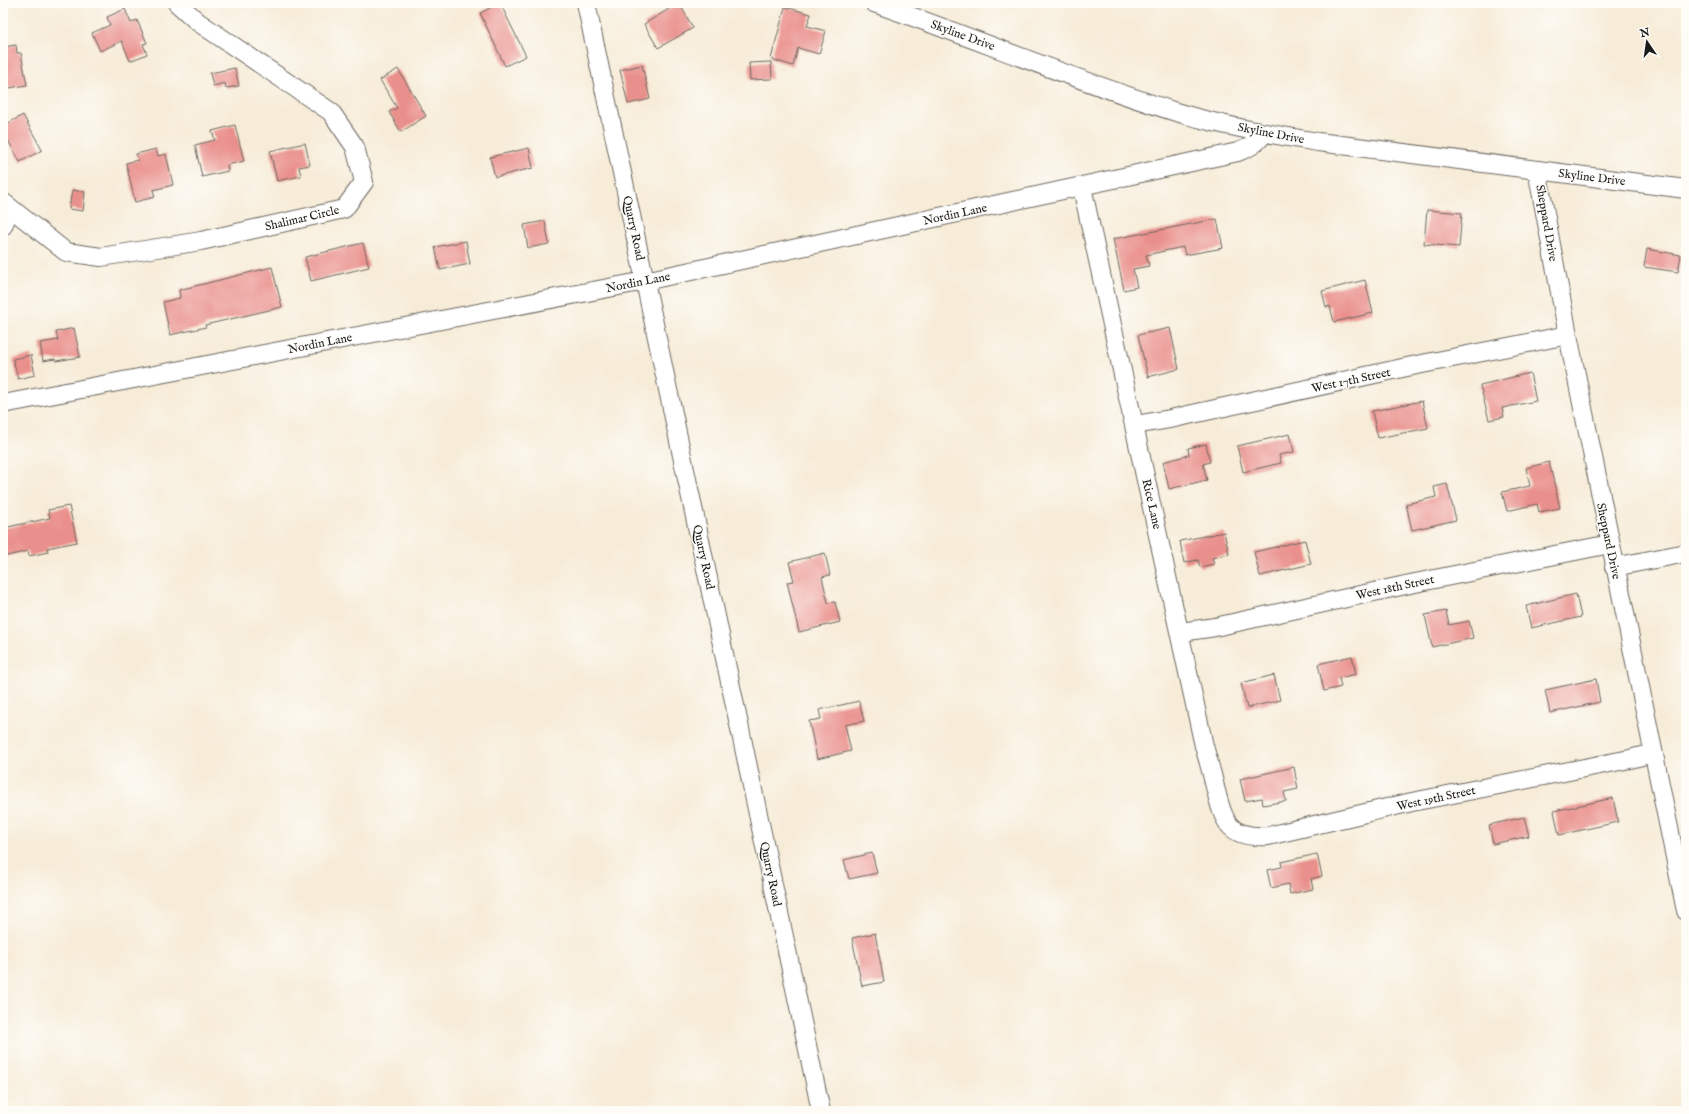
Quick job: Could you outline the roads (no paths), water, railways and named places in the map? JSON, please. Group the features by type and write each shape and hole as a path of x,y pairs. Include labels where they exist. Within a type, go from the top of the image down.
{"street":[{"name":"Shalimar Circle","path":"7,205 66,252 101,257 200,241 344,209 364,182 355,146 330,112 198,22 177,3"},
{"name":"Quarry Road","path":"586,3 821,1111"},
{"name":"Skyline Drive","path":"874,3 938,25 1096,85 1162,107 1264,133 1318,142 1686,189"},
{"name":"Nordin Lane","path":"3,404 645,281 1238,152 1258,142 1264,133"},
{"name":"Sheppard Drive","path":"1537,170 1614,567 1686,911"},
{"name":"Rice Lane","path":"1082,187 1181,632 1204,746 1225,821"},
{"path":"3,226 7,205"},
{"name":"West 17th Street","path":"1135,425 1170,419 1407,367 1568,335"},
{"name":"West 18th Street","path":"1181,632 1215,627 1418,582 1610,544"},
{"path":"1614,567 1686,553"},
{"name":"West 19th Street","path":"1225,821 1237,832 1247,836 1268,836 1412,802 1630,759 1652,753"}]}
